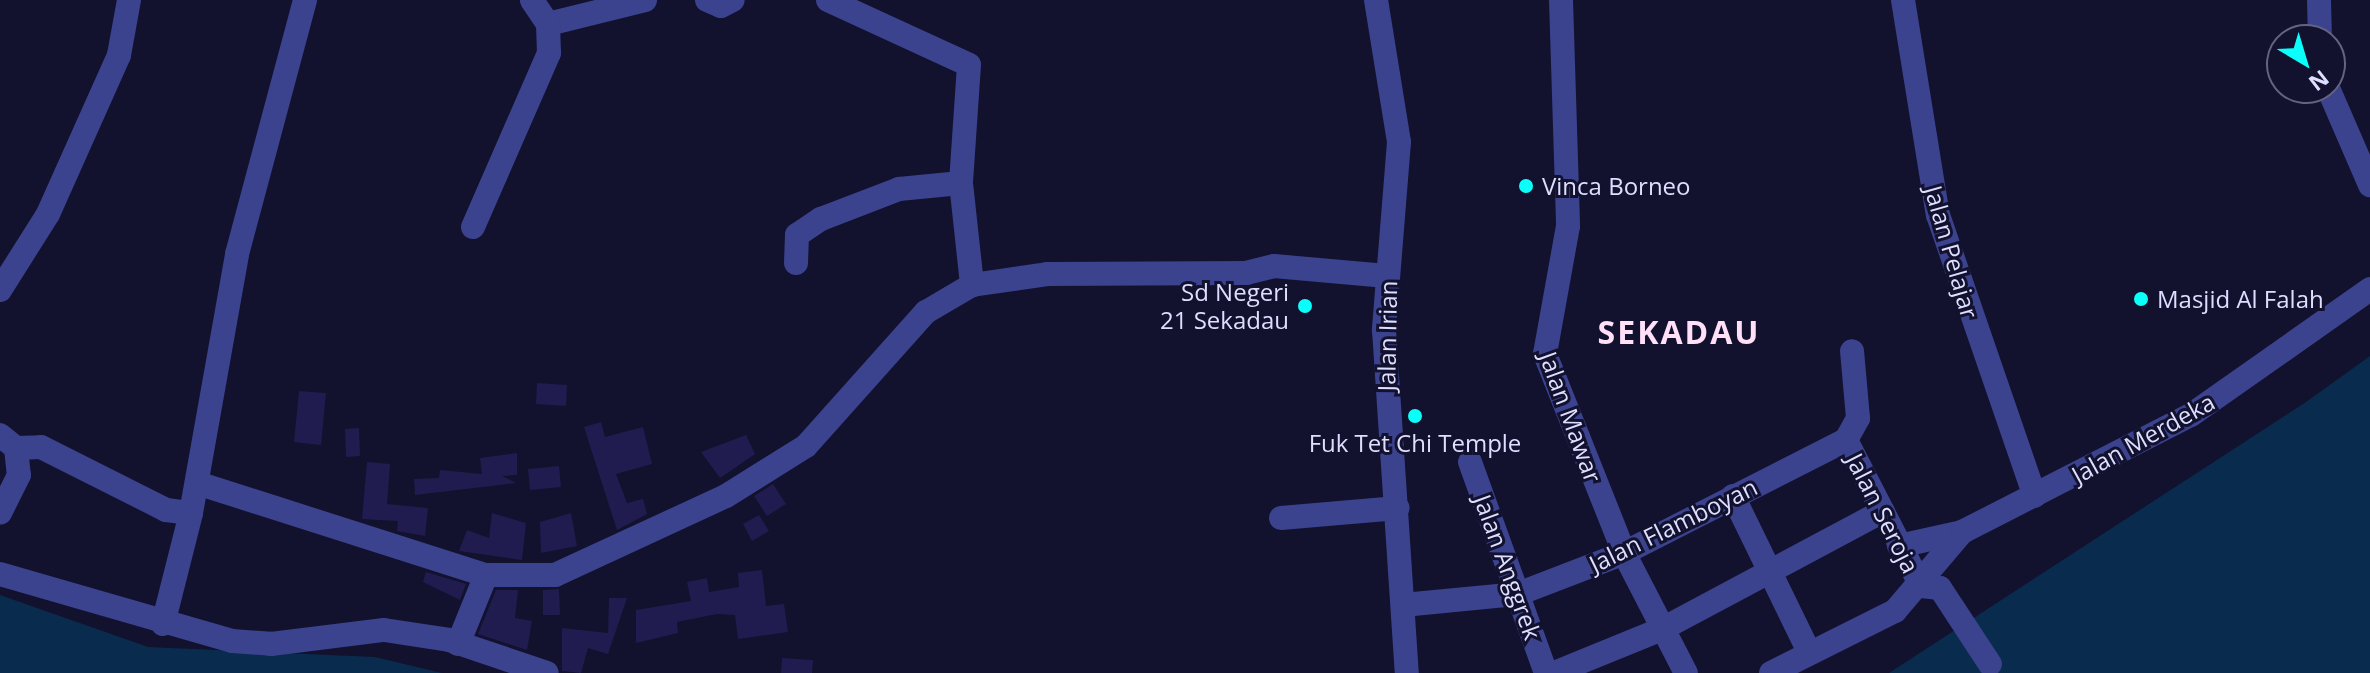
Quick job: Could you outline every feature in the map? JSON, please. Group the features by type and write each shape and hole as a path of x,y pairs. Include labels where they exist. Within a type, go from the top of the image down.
{"street":[{"path":"0,290 48,214 119,55 129,0"},
{"path":"163,624 197,483 237,254 305,0"},
{"path":"473,227 545,65 548,24 532,0"},
{"path":"548,24 645,0"},
{"path":"707,0 721,6 733,0"},
{"path":"828,0 969,65 961,183 972,285"},
{"name":"Jalan Irian","path":"1376,0 1399,142 1387,276 1385,396 1398,508 1407,673"},
{"name":"Jalan Mawar","path":"1561,0 1568,226 1543,341 1624,553 1686,673"},
{"name":"Jalan Pelajar","path":"1903,0 1938,215 2035,496"},
{"path":"2319,0 2320,24"},
{"path":"2335,104 2370,185"},
{"path":"796,263 797,235 821,219 899,189 961,183"},
{"path":"197,483 486,575 555,575 765,473 829,428 926,312 972,285 1047,274 1246,273 1274,266 1387,276"},
{"name":"Jalan Merdeka","path":"1771,673 1895,611 1921,586 1962,532 2191,415 2370,289"},
{"path":"1846,440 1859,410 1852,351"},
{"name":"Jalan Flamboyan","path":"1403,605 1518,594 1624,553 1846,440"},
{"name":"Jalan Seroja","path":"1846,440 1921,586"},
{"path":"0,513 16,489 8,441 41,447 166,510 191,513"},
{"name":"Jalan Anggrek","path":"1470,462 1546,673"},
{"path":"1733,496 1766,571 1809,652"},
{"path":"1281,518 1398,508"},
{"path":"1554,673 1664,628 1883,511"},
{"path":"1899,546 1962,532"},
{"path":"0,574 163,624 257,644 384,630 458,644 547,673"},
{"path":"458,644 486,575"},
{"path":"1921,586 1940,588 1990,664"}],"water":[{"path":"2370,356 2370,673 1889,673 2306,402"},
{"path":"0,595 148,647 375,657 442,673 0,673"}],"building":[{"path":"537,383 567,385 566,406 536,404"},
{"path":"299,391 326,393 321,445 294,442"},
{"path":"601,422 605,437 643,427 652,464 616,474 627,503 643,499 647,514 617,530 584,427"},
{"path":"359,428 360,456 346,457 345,429"},
{"path":"746,435 755,454 720,478 701,452"},
{"path":"517,453 517,475 502,476 516,483 415,495 414,479 439,478 440,470 482,474 480,458"},
{"path":"367,462 390,464 387,504 428,508 425,536 397,531 398,521 362,519"},
{"path":"559,466 561,487 530,490 528,469"},
{"path":"773,484 786,504 767,516 754,496"},
{"path":"492,513 526,523 522,560 459,551 467,530 489,538"},
{"path":"571,513 577,546 541,553 540,522"},
{"path":"759,515 769,531 752,541 743,524"},
{"path":"762,570 766,606 784,604 788,632 738,639 735,615 717,614 677,622 678,633 636,643 636,610 691,601 687,582 707,578 709,592 739,587 738,573"},
{"path":"426,572 466,584 460,600 423,582"},
{"path":"559,589 560,615 543,615 543,590"},
{"path":"496,590 518,590 515,618 532,621 527,650 478,634"},
{"path":"609,598 627,598 608,654 588,648 581,673 562,671 562,628 608,633"},
{"path":"782,658 813,660 812,673 781,673"}],"place":[{"name":"Vinca Borneo","path":"1526,186"},
{"name":"Masjid Al Falah","path":"2141,299"},
{"name":"Sd Negeri 21 Sekadau","path":"1305,306"},
{"name":"Fuk Tet Chi Temple","path":"1415,416"}],"district":[{"name":"SEKADAU","path":"1679,332"}]}
